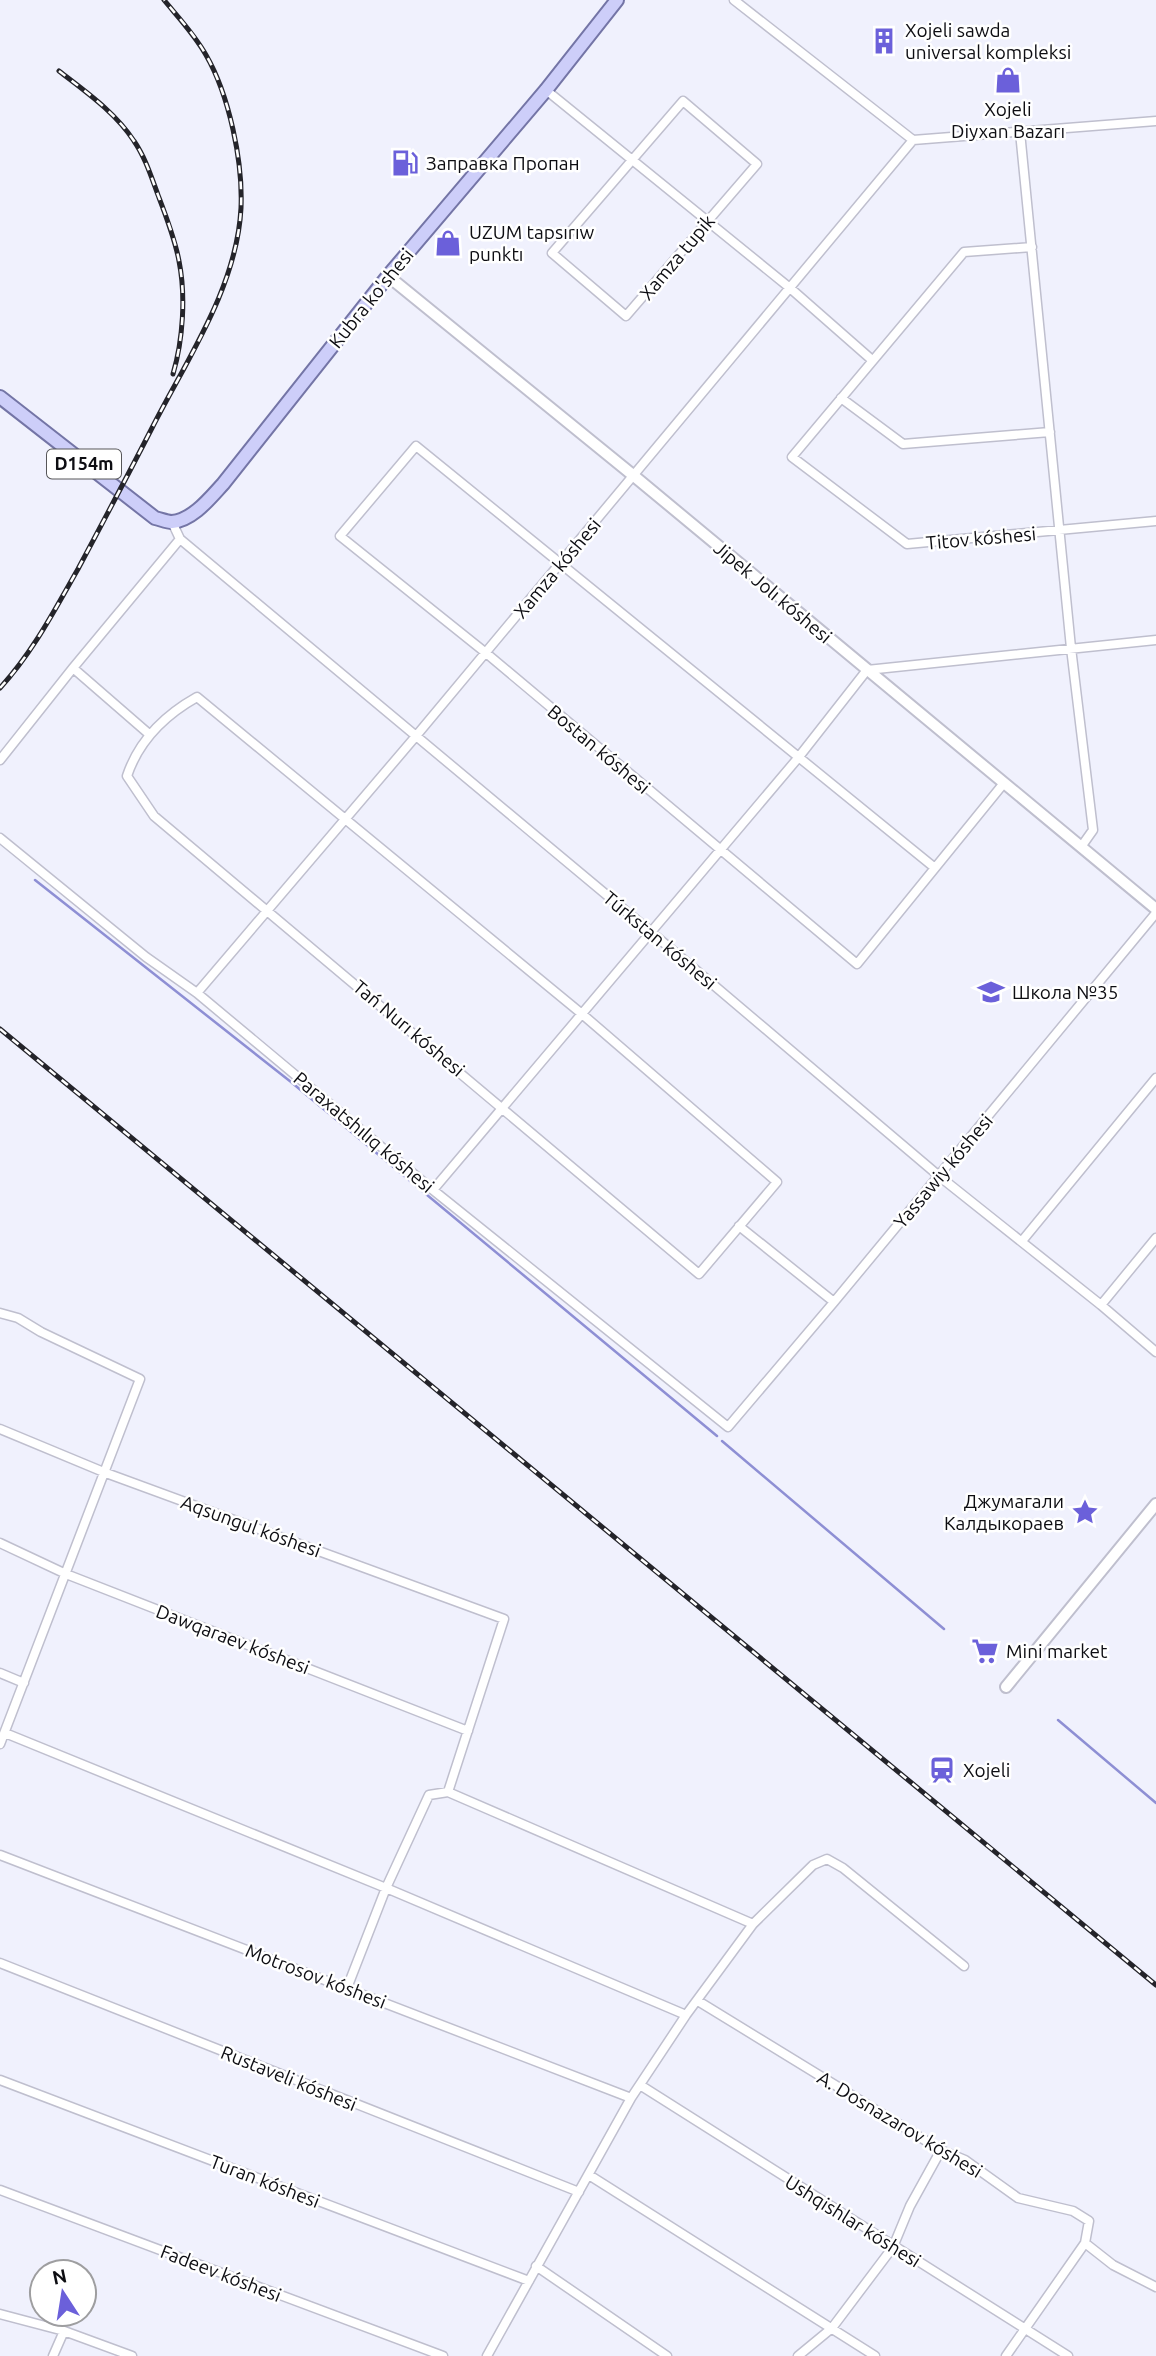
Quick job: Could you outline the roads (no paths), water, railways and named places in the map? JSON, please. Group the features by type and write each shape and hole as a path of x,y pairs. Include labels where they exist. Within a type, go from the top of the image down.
{"main road":[{"name":"Kubra ko'shesi","path":"173,522 189,515 214,494 388,276 546,90 617,0"},
{"name":"D154m","path":"0,397 139,508 155,518 173,522"}],"street":[{"path":"734,0 913,140 1156,121"},
{"path":"546,90 790,288 872,360"},
{"name":"Xamza tupik","path":"683,101 757,164 626,316 552,253 632,159 683,101"},
{"path":"1020,132 1071,648 1093,830 1081,848"},
{"name":"Xamza kóshesi","path":"197,993 561,564 913,140"},
{"path":"1032,247 964,253 841,398 903,444 1050,432"},
{"name":"Jipek Jolı kóshesi","path":"388,276 634,476 1156,911"},
{"name":"Titov kóshesi","path":"841,398 792,457 907,544 1156,522"},
{"name":"Bostan kóshesi","path":"561,564 416,446 340,537 486,653 857,964 935,868"},
{"name":"Túrkstan kóshesi","path":"173,522 180,539 939,1176 1156,1352"},
{"path":"0,760 180,539"},
{"path":"561,564 935,868 1004,783"},
{"path":"433,1189 798,758 867,670 1156,640"},
{"path":"73,668 149,734 197,697 582,1014 777,1182 739,1226 834,1302"},
{"name":"Tań Nurı kóshesi","path":"149,734 133,760 127,776 154,816 699,1273 739,1226"},
{"name":"Paraxatshılıq kóshesi","path":"0,838 146,957 197,993 433,1189 728,1427"},
{"name":"Yassawiy kóshesi","path":"728,1427 939,1176 1156,911"},
{"path":"1022,1241 1156,1078"},
{"path":"1101,1305 1156,1238"},
{"path":"0,1313 18,1318 41,1332 140,1379 0,1744"},
{"name":"Aqsungul kóshesi","path":"0,1429 106,1473 504,1619 467,1731"},
{"path":"1006,1686 1156,1504"},
{"name":"Dawqaraev kóshesi","path":"0,1543 66,1574 467,1731"},
{"path":"0,1673 24,1683"},
{"path":"448,1792 467,1731"},
{"path":"5,1733 386,1888 686,2015"},
{"path":"347,1988 386,1888 429,1795 448,1792 753,1924"},
{"name":"Motrosov kóshesi","path":"0,1855 631,2098"},
{"path":"487,2356 631,2098 686,2015 753,1924 813,1865 827,1859 843,1868 964,1966"},
{"name":"Rustaveli kóshesi","path":"0,1963 579,2192"},
{"name":"A. Dosnazarov kóshesi","path":"698,2001 941,2150 965,2160 1018,2198 1073,2211 1089,2221 1085,2242"},
{"name":"Turan kóshesi","path":"0,2080 529,2281"},
{"name":"Ushqishlar kóshesi","path":"640,2085 1068,2356"},
{"path":"798,2356 832,2328 893,2247 910,2206 941,2150"},
{"path":"589,2175 875,2356"},
{"name":"Fadeev kóshesi","path":"0,2190 443,2356"},
{"path":"1006,2356 1085,2242 1113,2265 1156,2287"},
{"path":"536,2266 667,2356"},
{"path":"0,2314 64,2331 132,2356"},
{"path":"53,2356 64,2331"}],"waterway":[{"path":"35,880 291,1082 717,1436"},
{"path":"722,1441 944,1629"},
{"path":"1058,1720 1156,1803"}],"railway":[{"path":"0,688 33,646 78,569 194,349 220,294 237,237 241,208 240,170 228,109 206,55 192,33 164,0"},
{"path":"59,71 118,121 145,160 173,236 181,275 182,318 173,374"},
{"path":"0,1029 1156,1985"}],"place":[{"name":"Xojeli sawda universal kompleksi","path":"884,41"},
{"name":"Xojeli Diyxan Bazarı","path":"1008,80"},
{"name":"Заправка Пропан","path":"405,163"},
{"name":"UZUM tapsırıw punktı","path":"448,243"},
{"name":"Школа №35","path":"991,992"},
{"name":"Джумагали Калдыкораев","path":"1085,1512"},
{"name":"Mini market","path":"985,1651"},
{"name":"Xojeli","path":"942,1770"}]}
